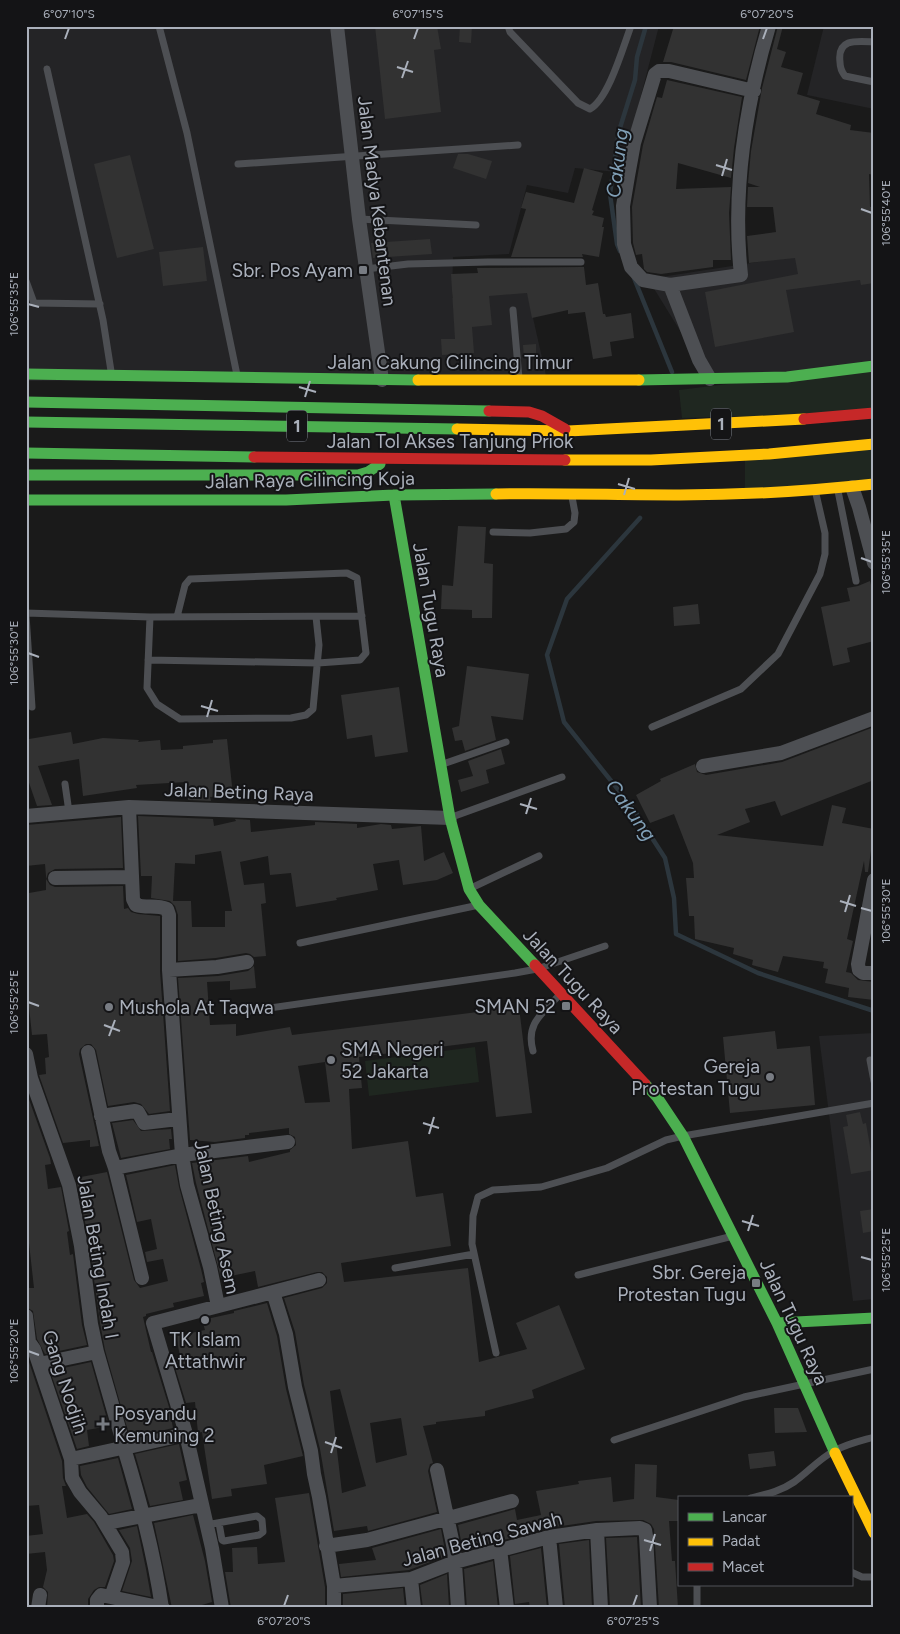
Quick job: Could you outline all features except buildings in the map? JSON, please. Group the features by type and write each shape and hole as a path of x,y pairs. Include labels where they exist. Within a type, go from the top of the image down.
{"main road":[{"name":"Jalan Cakung Cilincing Timur","path":"26,374 382,380 660,380 787,377 874,366"},
{"path":"26,402 410,408 529,412 542,416 568,431"},
{"name":"Jalan Tol Akses Tanjung Priok","path":"26,422 568,431 774,421 874,413"},
{"name":"Jalan Tol Akses Tanjung Priok","path":"26,454 388,459 651,460 769,454 874,444"},
{"path":"26,475 358,475 368,472 388,459"},
{"name":"Jalan Raya Cilincing Koja","path":"26,500 286,500 394,495 681,495 815,490 874,484"},
{"name":"Jalan Tugu Raya","path":"394,495 450,818 469,889 479,905 657,1097 683,1136 778,1323 834,1451 870,1518 874,1533"},
{"path":"778,1323 874,1318"}],"street":[{"name":"Jalan Madya Kebantenan","path":"337,26 359,220 382,380"},
{"path":"754,91 669,70 659,71 655,74 634,144 623,206 624,244 631,267 643,280 670,285 742,275 737,240 740,170 754,91 769,26"},
{"path":"670,285 706,379"},
{"path":"852,487 874,563"},
{"path":"703,766 781,753 874,718"},
{"name":"Jalan Beting Raya","path":"26,816 128,807 450,818"},
{"name":"Jalan Beting Asem","path":"128,807 133,899 136,905 144,907 160,906 167,909 169,915 178,1119 182,1155 187,1185 210,1267 218,1306 153,1323 186,1434 201,1506 213,1524 212,1548 222,1608"},
{"path":"55,878 132,877"},
{"path":"874,880 858,964 859,970 863,973 874,973"},
{"path":"170,970 218,967 247,962"},
{"path":"88,1052 101,1116 142,1278"},
{"name":"Jalan Beting Indah I","path":"26,1054 31,1078 68,1185 81,1246 91,1324 97,1352 121,1445 144,1517 156,1567 162,1608"},
{"path":"101,1116 135,1111 138,1112 144,1123 178,1119"},
{"path":"115,1168 182,1155 288,1142"},
{"path":"218,1306 319,1280"},
{"path":"273,1292 286,1334 311,1451 334,1586 334,1608"},
{"name":"Gang Nodjih","path":"26,1316 29,1342 39,1364 71,1459 72,1478 80,1492 106,1524 122,1552 123,1562 111,1597"},
{"path":"39,1364 97,1352"},
{"path":"71,1459 121,1445 186,1434"},
{"path":"437,1470 455,1562 458,1608"},
{"path":"326,1546 368,1540 512,1501"},
{"path":"106,1524 201,1506"},
{"name":"Jalan Beting Sawah","path":"334,1586 411,1579 455,1562 549,1537 597,1530 640,1528 645,1530 646,1536 650,1608"},
{"path":"597,1530 601,1608"},
{"path":"549,1537 556,1608"},
{"path":"500,1549 507,1608"},
{"path":"411,1579 414,1608"},
{"path":"97,1608 97,1600 100,1595 128,1604 162,1608"}],"lane":[{"path":"160,26 187,133 237,377"},
{"path":"508,26 510,32 578,103 590,109 596,105 613,77 631,26"},
{"path":"874,42 858,41 847,43 842,47 839,55 840,70 845,76 874,82"},
{"path":"47,69 100,304 111,376"},
{"path":"238,164 518,145"},
{"path":"359,220 476,225"},
{"path":"366,269 408,264 581,262"},
{"path":"26,281 34,303 100,304"},
{"path":"513,310 519,380"},
{"path":"838,488 856,581"},
{"path":"652,727 742,689 778,654 820,574 825,554 825,533 815,490"},
{"path":"493,532 530,533 566,529 574,522 575,513 571,494"},
{"path":"148,660 318,663 360,660 366,653 357,578 347,573 190,580 185,585 177,617"},
{"path":"32,707 26,614 150,617 362,616"},
{"path":"150,617 147,688 157,704 180,719 291,718 306,716 313,709 318,663 319,645 316,617"},
{"path":"440,765 506,742"},
{"path":"450,818 562,777"},
{"path":"65,784 69,812"},
{"path":"469,889 539,856"},
{"path":"300,943 479,905"},
{"path":"249,1011 537,969 605,946"},
{"path":"533,1051 530,1041 531,1031 537,1019 561,993"},
{"path":"870,1060 874,1082"},
{"path":"496,1354 472,1244 473,1216 478,1197 493,1190 540,1187 607,1168 666,1140 874,1103"},
{"path":"578,1275 733,1236"},
{"path":"395,1268 474,1254"},
{"path":"614,1440 744,1397 874,1369"},
{"path":"759,1496 776,1492 788,1485 834,1451 874,1437"},
{"path":"257,1516 262,1520 263,1532 259,1535 224,1541 213,1524 257,1516"},
{"path":"852,1572 862,1577 874,1577"},
{"path":"697,1586 697,1608"}],"shaded area":[{"path":"26,26 659,26 630,138 627,173 575,168 568,193 527,185 509,254 453,257 452,298 527,291 547,380 26,381"},
{"path":"824,26 874,26 874,109 807,95"},
{"path":"874,244 874,366 710,379 648,279"},
{"path":"874,366 874,413 682,418 679,390"},
{"path":"874,444 874,484 745,493 745,456"},
{"path":"874,1033 874,1299 853,1301 819,1036"},
{"path":"475,1047 479,1082 369,1096 365,1061"}],"waterway":[{"name":"Cakung","path":"620,251 617,244 610,194 619,131 635,80 637,57 646,26"},
{"name":"Cakung","path":"634,278 672,372"},
{"name":"Cakung","path":"640,518 567,599 547,655 564,722 632,807 665,858 674,898 676,934 758,973 874,1011"}],"traffic: fast":[{"path":"639,380 787,377 874,366"},
{"path":"26,374 418,380"},
{"path":"26,402 489,411"},
{"path":"26,422 457,429"},
{"path":"26,453 254,457"},
{"path":"26,475 358,475 368,472 380,464"},
{"path":"26,500 286,500 394,495 496,494"},
{"path":"394,495 450,818 469,889 479,905 535,965"},
{"path":"645,1084 657,1097 683,1136 777,1323 835,1453"},
{"path":"777,1323 874,1318"}],"traffic: slow":[{"path":"418,380 639,380"},
{"path":"457,429 568,431 804,419"},
{"path":"565,460 651,460 769,454 874,444"},
{"path":"496,494 728,494 801,491 874,484"},
{"path":"835,1453 874,1533"}],"traffic: jam":[{"path":"489,411 529,412 542,416 565,429"},
{"path":"804,419 874,413"},
{"path":"254,457 565,460"},
{"path":"535,965 645,1084"}],"place":[{"name":"Sbr. Pos Ayam","path":"363,270"},
{"name":"SMAN 52","path":"566,1006"},
{"name":"Mushola At Taqwa","path":"109,1007"},
{"name":"SMA Negeri 52 Jakarta","path":"331,1060"},
{"name":"Gereja Protestan Tugu","path":"770,1077"},
{"name":"Sbr. Gereja Protestan Tugu","path":"756,1283"},
{"name":"TK Islam Attathwir","path":"205,1320"},
{"name":"Posyandu Kemuning 2","path":"103,1424"}]}
